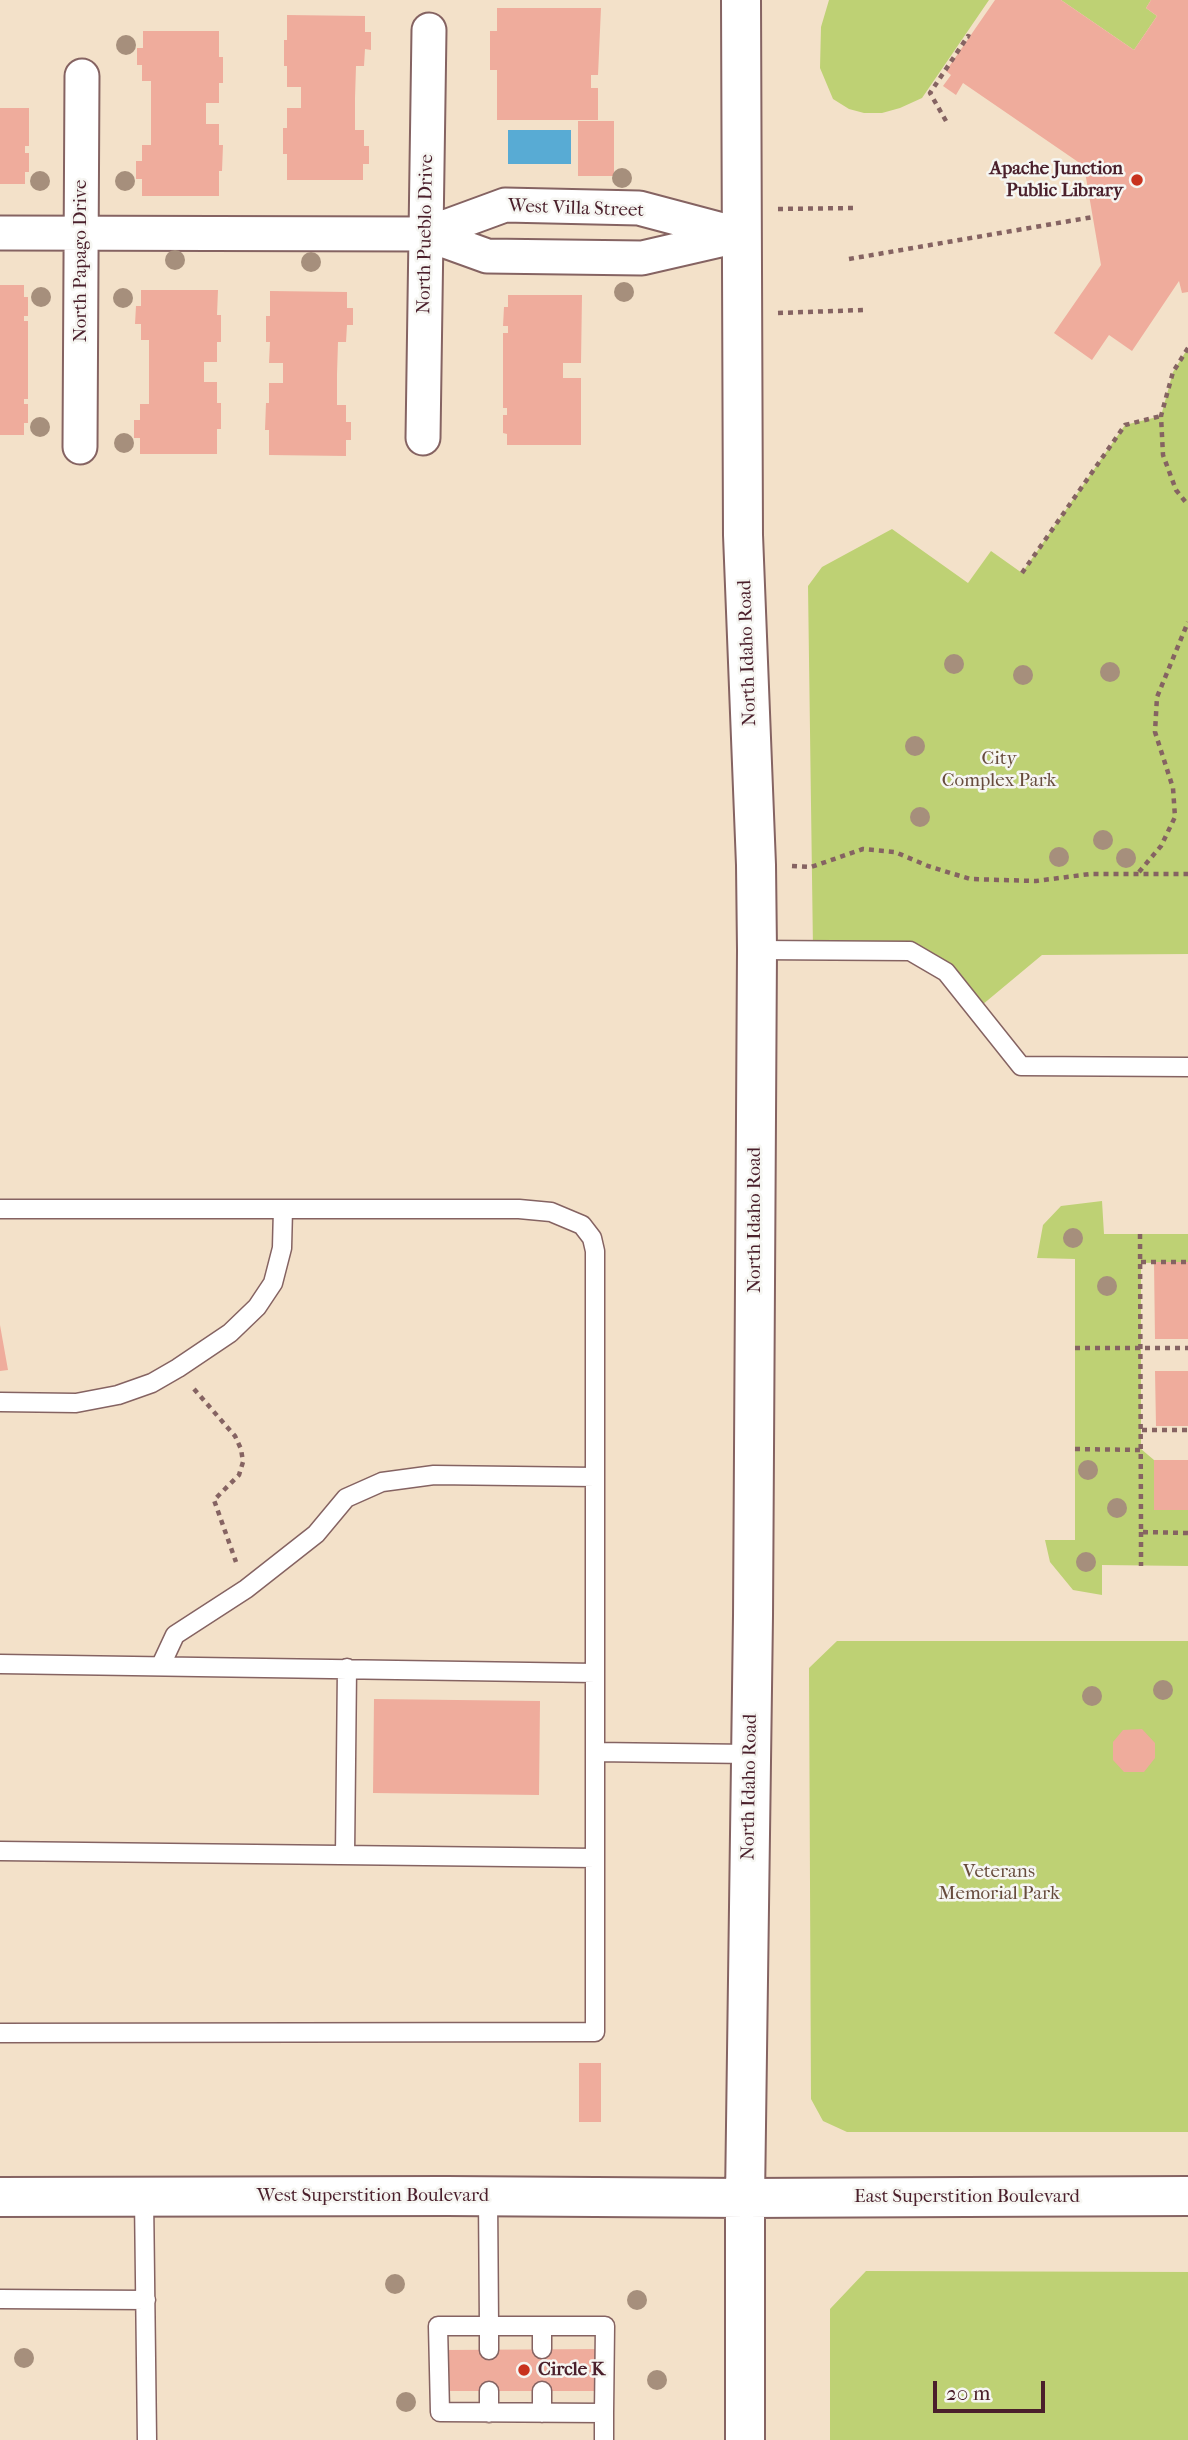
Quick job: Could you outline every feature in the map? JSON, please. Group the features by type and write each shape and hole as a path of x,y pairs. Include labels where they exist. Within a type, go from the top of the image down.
{"street":[{"name":"North Idaho Road","path":"741,0 743,535 757,950 745,2440"},
{"name":"North Pueblo Drive","path":"423,438 429,30"},
{"name":"North Papago Drive","path":"80,447 82,76"},
{"name":"West Villa Street","path":"0,233 426,234 505,205 639,208 742,222"},
{"name":"West Villa Street","path":"426,234 487,257 642,258 742,222"},
{"name":"East Superstition Boulevard","path":"745,2198 1188,2196"},
{"name":"West Superstition Boulevard","path":"0,2197 745,2198"}],"lane":[{"path":"757,950 910,951 946,972 1021,1066 1188,1067"},
{"path":"0,1209 519,1209 551,1212 582,1225 592,1238 595,1251 595,2032 0,2033"},
{"path":"0,1402 76,1403 118,1395 152,1383 230,1333 257,1307 273,1283 282,1248 283,1209"},
{"path":"161,1665 175,1635 246,1589 316,1534 346,1498 382,1482 434,1475 595,1477"},
{"path":"0,1664 595,1673"},
{"path":"345,1855 347,1668"},
{"path":"595,1752 750,1754"},
{"path":"0,1851 595,1858"},
{"path":"488,2196 489,2350"},
{"path":"144,2197 147,2440"},
{"path":"0,2300 146,2300"},
{"path":"604,2413 440,2412 439,2326 605,2326 604,2440"},
{"path":"542,2327 542,2350"},
{"path":"489,2391 489,2413"},
{"path":"542,2391 542,2413"}],"path":[{"path":"946,121 930,93 968,36 970,37"},
{"path":"742,222 854,208"},
{"path":"849,259 1093,217"},
{"path":"742,315 863,310"},
{"path":"1188,348 1173,372 1161,416 1163,455 1176,490 1188,505"},
{"path":"1022,573 1125,425 1161,416"},
{"path":"1138,873 1161,846 1175,817 1173,788 1155,732 1157,697 1188,622"},
{"path":"756,865 811,867 863,849 895,852 970,879 1036,881 1090,874 1188,874"},
{"path":"1140,1234 1141,1566"},
{"path":"1141,1262 1188,1262"},
{"path":"1075,1348 1188,1349"},
{"path":"196,1391 241,1449 243,1461 239,1475 214,1500 246,1589"},
{"path":"1142,1430 1188,1430"},
{"path":"1075,1449 1141,1450"},
{"path":"1141,1532 1188,1533"}],"green space":[{"path":"829,0 989,0 922,98 882,113 864,113 849,109 833,99 820,68 821,27"},
{"path":"1061,0 1151,0 1146,8 1157,16 1134,50"},
{"name":"City Complex Park","path":"1188,348 1188,954 1042,955 976,1010 910,951 813,949 808,586 822,567 892,529 968,583 991,551 1022,573 1125,425 1161,416 1173,372"},
{"path":"1102,1201 1104,1234 1188,1234 1188,1262 1141,1263 1141,1449 1154,1460 1154,1510 1188,1510 1188,1566 1102,1565 1102,1595 1073,1590 1050,1562 1045,1540 1075,1540 1075,1259 1037,1258 1043,1225 1061,1206"},
{"name":"Veterans Memorial Park","path":"837,1641 1188,1641 1188,2132 847,2132 823,2121 811,2099 809,1668"},
{"path":"866,2271 1188,2272 1188,2440 830,2440 830,2309"}],"water":[{"path":"508,130 571,130 571,164 508,164"}],"building":[{"name":"Apache Junction Public Library","path":"995,0 1061,0 1134,50 1157,16 1146,8 1151,0 1188,0 1188,292 1182,293 1179,281 1132,351 1109,335 1092,360 1054,333 1101,265 1084,166 963,83 956,95 943,86 951,75 946,71"},
{"path":"497,8 601,8 598,75 591,75 591,88 598,88 598,120 497,120 497,70 490,70 490,31 497,31"},
{"path":"287,15 365,16 365,32 371,32 371,50 365,49 364,66 356,66 355,98 355,130 364,130 364,146 369,146 369,164 363,164 363,180 287,180 283,128 287,128 287,108 301,108 301,87 287,87 284,40 287,40"},
{"path":"143,31 219,31 223,83 219,83 219,103 206,103 206,124 219,124 219,145 223,145 219,196 142,196 142,179 136,179 136,161 142,161 142,145 151,145 151,81 142,81 142,65 137,65 137,48 143,48"},
{"path":"0,108 29,108 29,146 25,146 25,153 29,153 29,172 25,172 25,184 0,184"},
{"path":"578,121 614,121 614,176 578,176"},
{"path":"0,285 24,285 24,297 28,297 28,316 24,316 24,321 28,321 28,399 24,399 24,404 28,404 28,423 24,423 24,435 0,435"},
{"path":"141,290 218,290 217,315 221,315 221,342 217,342 217,362 204,362 204,382 217,382 217,403 221,403 217,454 140,454 140,438 134,438 134,420 140,420 140,404 149,404 149,340 141,340 141,324 135,324 136,306 141,306"},
{"path":"270,291 347,292 347,308 353,308 353,325 347,325 346,342 338,342 337,374 337,405 346,405 346,422 351,422 351,440 346,440 346,456 269,455 269,430 265,430 269,383 283,383 283,363 269,363 270,342 266,342"},
{"path":"508,295 582,295 581,363 563,363 563,378 581,378 581,445 507,445 507,434 503,433 503,415 507,415 507,408 503,408 503,333 508,333 508,326 503,326"},
{"path":"1154,1262 1188,1262 1188,1339 1155,1339"},
{"path":"0,1325 8,1370 0,1371"},
{"path":"1155,1371 1188,1371 1188,1426 1156,1426"},
{"path":"1154,1460 1188,1460 1188,1510 1154,1510"},
{"path":"374,1699 540,1701 539,1795 373,1793"},
{"path":"1142,1729 1155,1743 1155,1758 1144,1772 1124,1772 1113,1760 1113,1742 1123,1730"},
{"path":"579,2063 601,2063 601,2122 579,2122"},
{"name":"Circle K","path":"602,2349 602,2391 447,2391 446,2350"}],"place":[{"name":"Apache Junction Public Library","path":"1137,180"},
{"name":"Circle K","path":"524,2370"}]}
